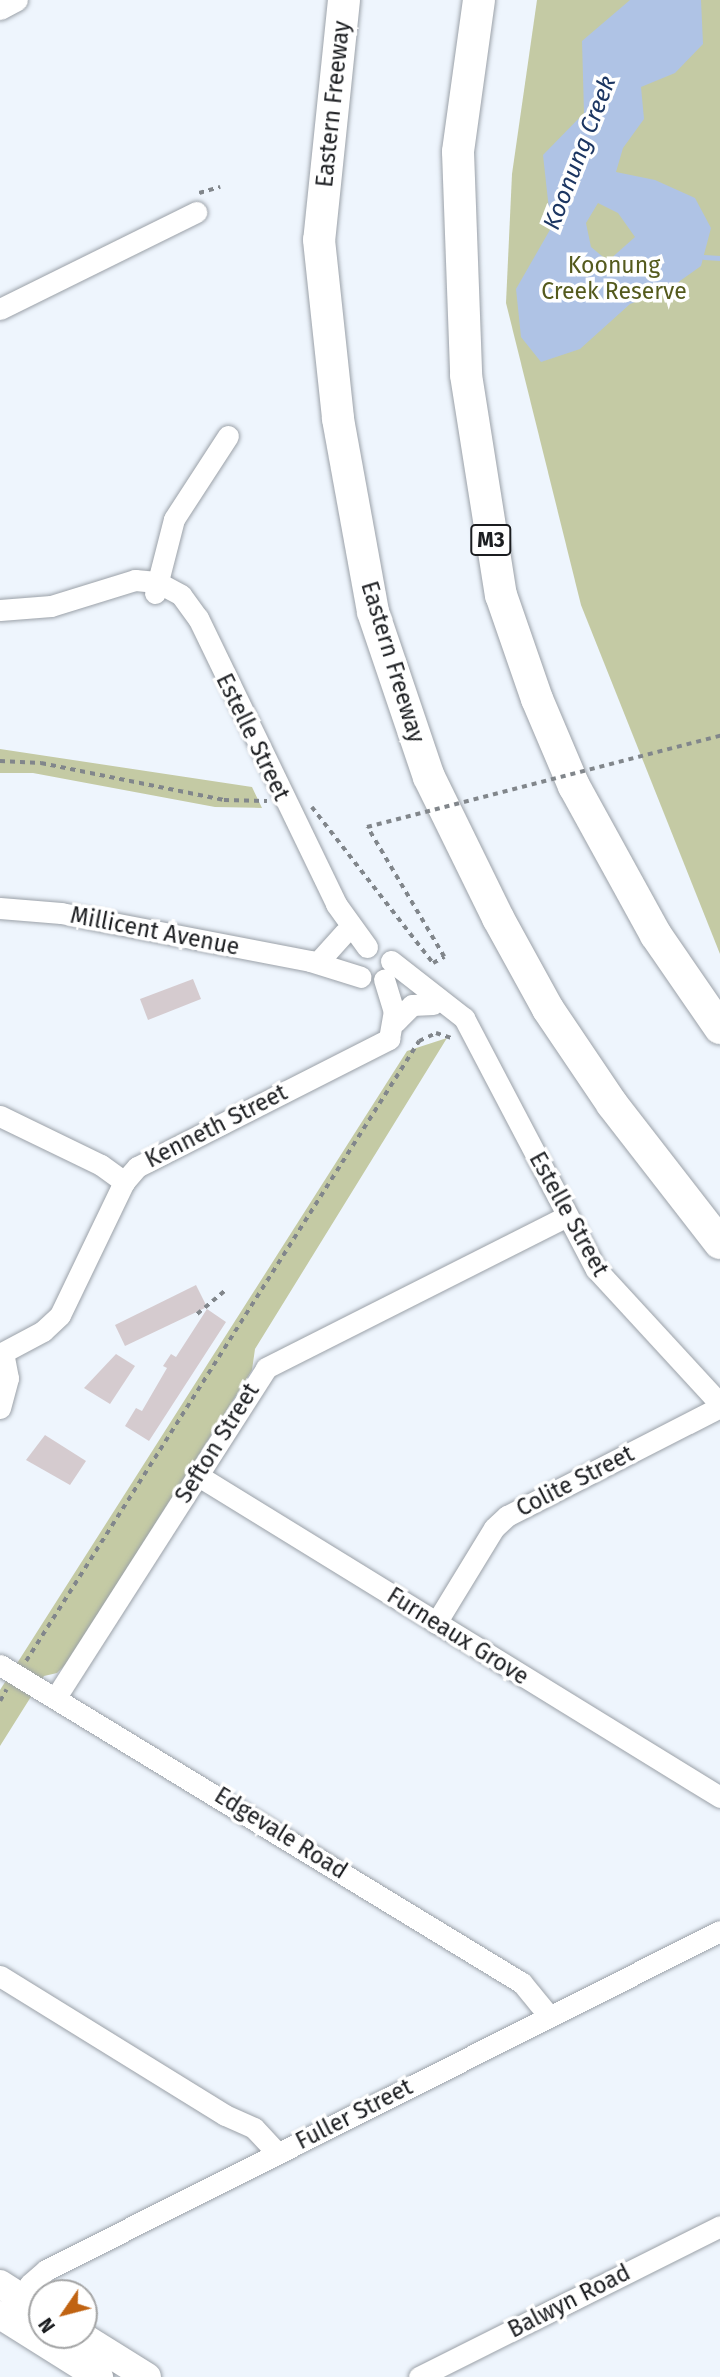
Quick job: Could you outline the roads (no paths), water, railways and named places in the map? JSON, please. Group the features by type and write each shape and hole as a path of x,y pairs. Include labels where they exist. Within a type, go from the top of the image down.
{"highway":[{"name":"Eastern Freeway","path":"344,0 319,240 338,419 373,612 429,777 498,918 548,1009 612,1104 720,1243"},
{"name":"M3","path":"479,0 458,152 465,333 477,450 501,595 537,699 574,786 656,935 720,1028"}],"main road":[{"path":"14,2306 99,2377"},
{"path":"98,2346 147,2377"}],"street":[{"path":"0,9 17,0"},
{"path":"0,309 196,203"},
{"path":"0,610 51,606 97,594 156,589 174,519 228,436"},
{"name":"Estelle Street","path":"156,589 178,609 208,645 336,904 371,967 456,1010 477,1042 596,1269 720,1405"},
{"name":"Estelle Street","path":"336,904 344,933 371,967 433,1004 477,1042"},
{"name":"Millicent Avenue","path":"0,908 40,909 315,961 371,967"},
{"path":"315,961 344,933"},
{"path":"371,967 395,1022 412,1005 433,1004"},
{"name":"Kenneth Street","path":"360,1052 378,1035 384,1020 371,967"},
{"name":"Kenneth Street","path":"1,1353 43,1331 60,1315 124,1182 145,1161 389,1039 395,1022"},
{"path":"0,1116 101,1164 124,1182"},
{"name":"Sefton Street","path":"56,1697 261,1373 272,1364 567,1216"},
{"path":"0,1408 8,1378 1,1353"},
{"name":"Colite Street","path":"436,1623 494,1528 507,1516 720,1405"},
{"name":"Furneaux Grove","path":"197,1475 720,1797"},
{"name":"Edgevale Road","path":"8,1670 522,1983 549,2016"},
{"name":"Fuller Street","path":"14,2306 46,2270 720,1931"},
{"path":"0,1976 225,2115 254,2128 270,2157"},
{"name":"Balwyn Road","path":"419,2377 720,2226"}],"water":[{"name":"Koonung Creek","path":"630,0 701,0 703,44 675,73 641,87 644,119 623,148 616,172 655,180 695,198 711,228 701,266 670,288 630,304 580,349 541,362 521,337 516,289 551,228 543,155 584,113 582,41","holes":["598,203 618,213 635,237 608,261 591,247 586,223"]}],"waterway":[{"path":"704,257 720,258"}],"park label":[{"name":"Koonung Creek Reserve","path":"614,278"}]}
